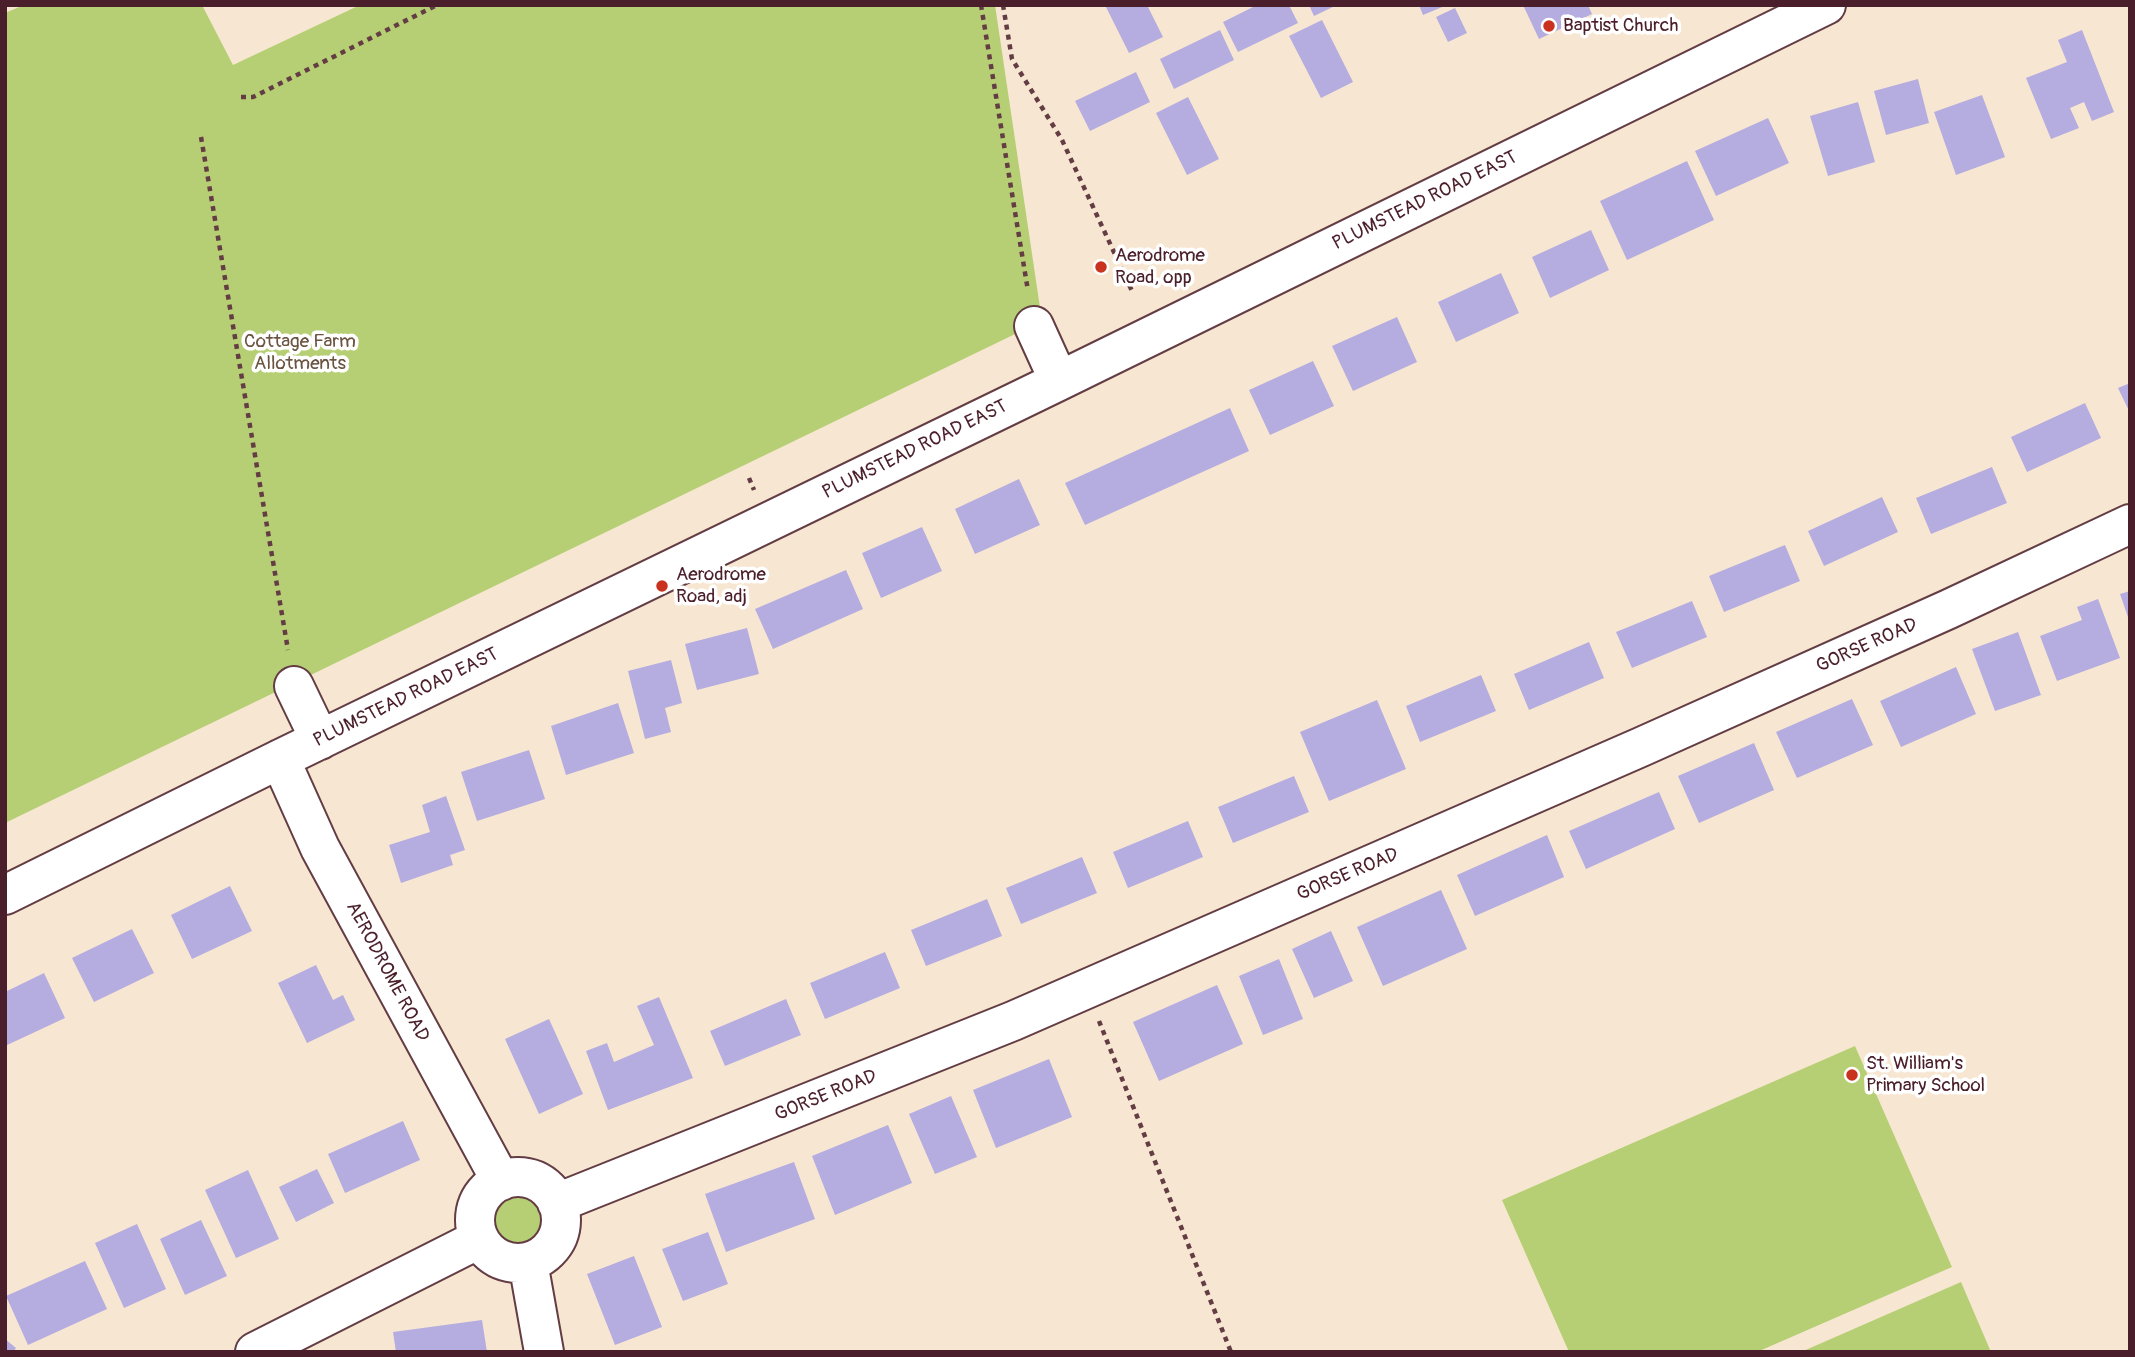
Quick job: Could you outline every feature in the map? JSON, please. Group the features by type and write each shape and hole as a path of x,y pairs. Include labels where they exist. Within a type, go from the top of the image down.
{"street":[{"name":"PLUMSTEAD ROAD EAST","path":"5,895 1826,5"},
{"path":"1034,326 1059,381"},
{"name":"GORSE ROAD","path":"558,1203 1013,1021 1654,742 1949,610 2130,524"},
{"path":"294,685 320,740"},
{"name":"AERODROME ROAD","path":"280,759 320,848 501,1181"},
{"path":"514,1177 540,1183 551,1192 558,1203 561,1218 559,1232 552,1246 542,1256 528,1262 514,1263 500,1259 488,1251 479,1239 475,1224 476,1211 490,1188 501,1181 514,1177"},
{"path":"255,1352 479,1239"},
{"path":"528,1262 544,1352"}],"path":[{"path":"241,97 253,97 437,5"},
{"path":"981,5 1034,326"},
{"path":"1003,5 1012,59 1062,140 1132,291"},
{"path":"201,137 294,685"},
{"path":"1086,989 1231,1352"}],"green space":[{"name":"Cottage Farm Allotments","path":"24,5 202,5 233,65 360,5 995,5 1042,321 5,823 5,13"},
{"path":"1855,1046 1952,1267 1757,1352 1569,1352 1502,1200"},
{"path":"518,1192 537,1200 545,1219 537,1238 518,1246 499,1238 491,1219 499,1200"},
{"path":"1961,1282 1991,1352 1801,1352"}],"building":[{"path":"1105,5 1147,5 1163,37 1129,53"},
{"path":"1257,5 1289,5 1298,23 1238,52 1223,22"},
{"path":"1309,5 1337,5 1314,16"},
{"path":"1419,5 1447,5 1423,15"},
{"name":"Baptist Church","path":"1523,5 1588,5 1592,14 1539,39"},
{"path":"1455,8 1467,33 1448,42 1436,17"},
{"path":"1322,20 1353,82 1321,98 1289,36"},
{"path":"1220,30 1234,60 1174,89 1160,59"},
{"path":"2082,30 2114,112 2092,121 2084,102 2070,108 2079,128 2051,139 2026,78 2067,62 2058,40"},
{"path":"1136,72 1150,102 1090,131 1075,101"},
{"path":"1918,79 1929,123 1886,135 1874,91"},
{"path":"1982,95 2005,157 1956,175 1934,112"},
{"path":"1188,97 1219,159 1187,175 1156,113"},
{"path":"1858,102 1875,162 1828,176 1810,116"},
{"path":"1768,118 1789,163 1716,196 1695,151"},
{"path":"1687,161 1714,220 1627,260 1600,201"},
{"path":"1591,230 1609,270 1550,298 1532,257"},
{"path":"1501,273 1519,313 1456,342 1438,302"},
{"path":"1397,317 1417,362 1353,391 1332,346"},
{"path":"1313,361 1334,406 1270,435 1249,390"},
{"path":"2130,383 2130,413 2118,388"},
{"path":"2085,403 2101,438 2027,472 2011,437"},
{"path":"1230,408 1249,451 1085,525 1065,483"},
{"path":"1992,467 2007,503 1931,534 1916,498"},
{"path":"1019,479 1040,525 975,554 955,509"},
{"path":"1882,497 1898,532 1824,566 1808,531"},
{"path":"922,527 942,571 881,598 862,553"},
{"path":"1785,545 1800,581 1724,612 1709,576"},
{"path":"846,570 863,609 773,649 755,609"},
{"path":"2130,591 2130,620 2129,620 2120,594"},
{"path":"2098,599 2120,658 2057,681 2040,636 2082,620 2077,607"},
{"path":"1692,601 1707,637 1632,668 1616,632"},
{"path":"747,628 759,674 697,690 685,644"},
{"path":"2018,632 2041,695 1995,711 1972,649"},
{"path":"1589,642 1604,678 1529,710 1514,674"},
{"path":"671,660 682,703 665,708 671,732 645,739 628,671"},
{"path":"1956,667 1976,714 1901,747 1880,701"},
{"path":"1481,675 1496,711 1420,742 1406,706"},
{"path":"1852,699 1873,745 1797,778 1776,732"},
{"path":"1377,700 1406,769 1329,801 1300,732"},
{"path":"618,703 634,753 566,775 551,726"},
{"path":"1754,743 1774,790 1699,823 1678,776"},
{"path":"529,750 545,799 477,821 461,772"},
{"path":"1294,776 1309,812 1233,843 1218,807"},
{"path":"1659,792 1675,829 1586,869 1569,831"},
{"path":"446,796 465,850 450,855 453,865 401,883 389,845 430,832 422,805"},
{"path":"1188,821 1203,857 1128,888 1113,852"},
{"path":"1547,835 1564,877 1475,916 1457,875"},
{"path":"1082,857 1097,893 1021,924 1006,888"},
{"path":"230,886 252,931 192,959 171,915"},
{"path":"1441,890 1467,949 1383,986 1357,927"},
{"path":"987,899 1002,936 926,966 911,930"},
{"path":"132,929 154,973 94,1002 72,958"},
{"path":"1331,931 1353,981 1314,998 1292,949"},
{"path":"885,952 900,988 825,1019 810,983"},
{"path":"1279,959 1303,1019 1263,1035 1239,976"},
{"path":"316,965 333,1000 343,995 355,1020 307,1043 278,983"},
{"path":"44,973 65,1018 5,1046 5,992"},
{"path":"1217,985 1243,1044 1159,1081 1133,1022"},
{"path":"659,997 693,1078 608,1110 586,1051 607,1043 614,1062 654,1045 637,1006"},
{"path":"786,999 801,1035 725,1066 710,1031"},
{"path":"549,1019 583,1094 539,1114 505,1039"},
{"path":"1049,1059 1072,1117 996,1148 973,1090"},
{"path":"951,1096 977,1157 935,1174 909,1114"},
{"path":"403,1121 420,1160 345,1193 328,1154"},
{"path":"888,1125 912,1183 835,1215 812,1156"},
{"path":"794,1162 815,1219 726,1252 705,1194"},
{"path":"317,1169 334,1203 296,1222 279,1187"},
{"path":"248,1170 279,1239 236,1258 205,1190"},
{"path":"201,1220 227,1276 185,1295 160,1239"},
{"path":"137,1224 166,1289 124,1308 95,1243"},
{"path":"708,1232 728,1284 683,1301 662,1249"},
{"path":"634,1256 662,1327 615,1345 587,1274"},
{"path":"85,1261 107,1309 28,1345 6,1296"},
{"path":"482,1320 487,1352 396,1352 393,1332"},
{"path":"5,1339 16,1348 13,1352 5,1352"}],"place":[{"name":"Baptist Church","path":"1549,26"},
{"name":"Aerodrome Road, opp","path":"1101,267"},
{"name":"Aerodrome Road, adj","path":"662,586"},
{"name":"St. William's Primary School","path":"1852,1075"}]}
